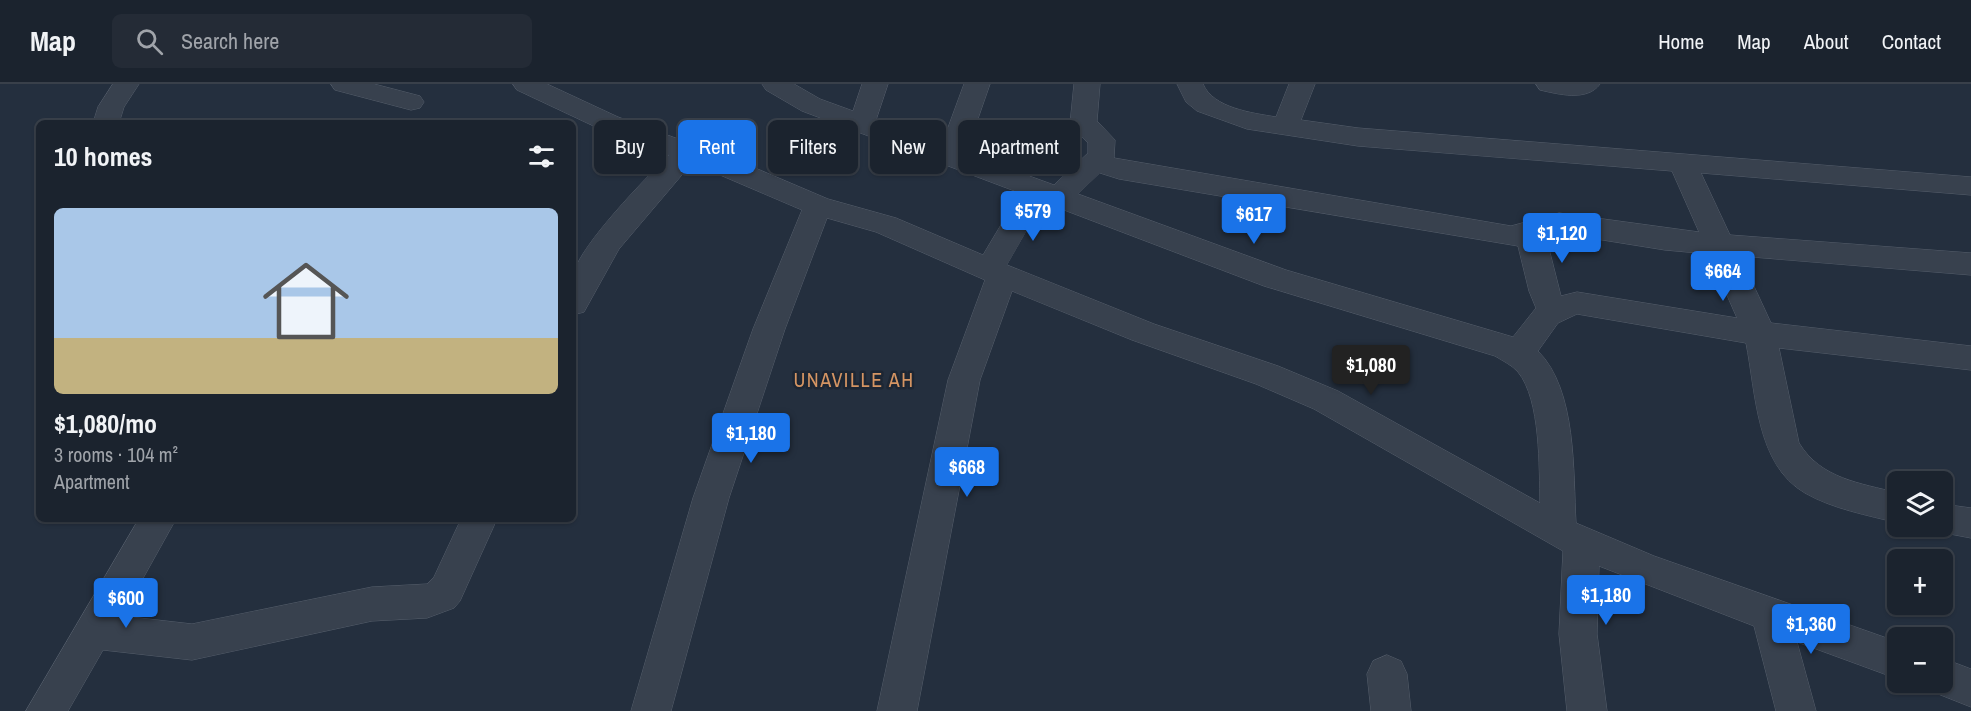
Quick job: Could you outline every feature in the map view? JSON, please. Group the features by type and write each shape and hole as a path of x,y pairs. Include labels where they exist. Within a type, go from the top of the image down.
{"street":[{"path":"107,120 111,107 126,84"},
{"path":"344,84 411,103"},
{"path":"526,84 609,123 678,149"},
{"path":"775,84 811,105 1275,278 1391,315 1505,347 1519,354 1529,363 1540,381 1547,408 1570,537 1587,711"},
{"path":"862,123 875,84"},
{"path":"951,156 977,84"},
{"path":"897,711 964,380 995,273 1047,194 1102,156 1102,140 1083,124 1087,84"},
{"path":"1191,84 1195,96 1206,105 1247,121 1358,137 1971,186"},
{"path":"1285,126 1302,84"},
{"path":"1549,84 1578,88 1587,84"},
{"path":"576,298 594,259 644,198 678,162"},
{"path":"1096,162 1119,170 1510,236 1525,236 1546,224 1559,223 1655,239 1971,264"},
{"path":"1683,164 1760,334 1783,446 1791,463 1800,473 1819,486 1887,505"},
{"path":"740,174 818,206 886,225 995,273 1143,332 1267,375 1326,400 1570,537 1643,568 1887,657"},
{"path":"651,711 711,498 769,328 818,206"},
{"path":"1530,233 1544,291 1552,310"},
{"path":"1519,354 1542,317 1552,310 1577,303 1760,334 1971,358"},
{"path":"1953,521 1971,524"},
{"path":"46,711 156,522"},
{"path":"93,631 192,642 372,604 427,601 441,596 447,589 478,522"},
{"path":"1770,615 1796,711"},
{"path":"1953,681 1971,688"}],"district":[{"name":"UNAVILLE AH","path":"854,379"}]}
